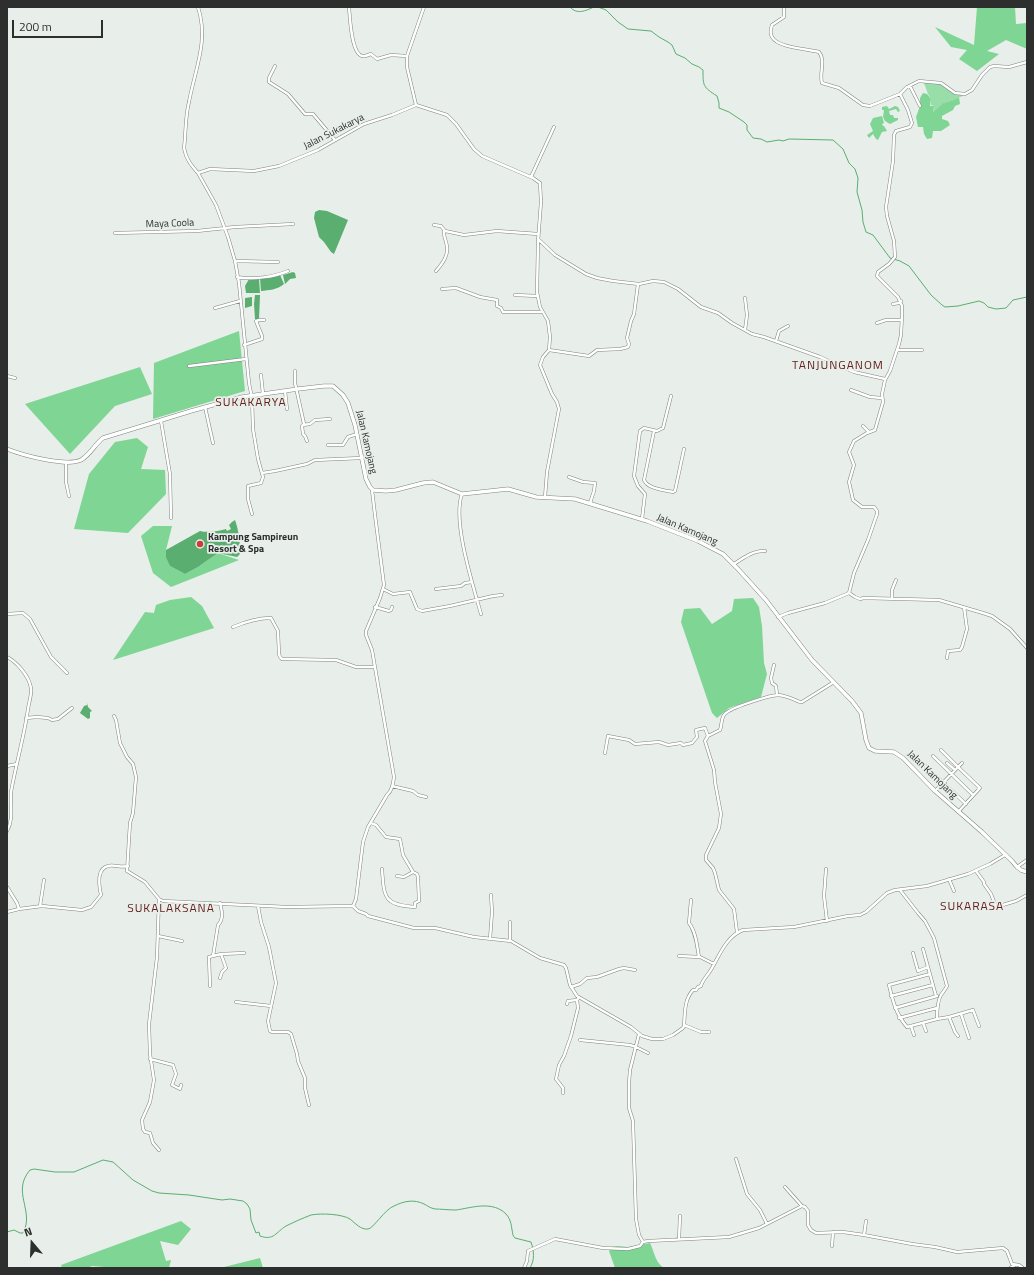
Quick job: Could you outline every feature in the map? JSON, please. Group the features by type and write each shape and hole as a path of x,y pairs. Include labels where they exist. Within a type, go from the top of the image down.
{"main road":[{"name":"Jalan Kamojang","path":"296,389 329,386 335,388 343,394 350,408 357,434 361,458 372,490 396,490 417,484 433,482 462,494 505,489 536,497 575,499 671,530 698,541 723,554 755,587 803,650 852,701 861,713 869,748 875,751 898,754 958,812 982,832 1017,867 1027,872"},
{"path":"7,449 39,458 66,462 81,459 90,453 103,438 242,397 296,389"}],"street":[{"path":"198,7 202,28 202,48 188,103 184,148 189,164 198,173 216,205 225,228 235,261 238,277 244,345 251,396 253,429 262,473 262,482 248,486 248,499 252,514"},
{"path":"348,7 354,49 360,55 363,56 371,54 377,58 391,55 407,56"},
{"path":"424,7 407,56 416,105 447,114 479,154 531,177 538,181 540,186 541,210 538,234 538,296 542,312 547,319 550,329 549,350 543,357 540,364 552,394 557,402 559,411 547,472 545,497"},
{"path":"784,7 784,17 772,25 772,37 786,45 821,53 821,81 824,84 839,88 865,106 873,105 900,94 919,81 944,84 955,93 965,94 972,90 982,75 990,67 1009,67 1027,62"},
{"path":"275,66 269,78 269,82 288,94 303,112 313,114 335,140"},
{"path":"910,86 920,106"},
{"path":"849,593 854,573 877,514 874,507 862,507 853,500 849,482 854,468 850,456 850,450 854,441 869,432 873,432 876,428 883,403 882,391 885,379 890,371 901,335 901,301 896,294 877,277 878,272 895,257 894,241 887,216 886,206 893,161 894,135 896,131 910,127 912,123 908,110 900,94"},
{"name":"Jalan Sukakarya","path":"198,173 210,169 251,172 285,164 315,152 364,124 416,105"},
{"path":"531,177 554,127"},
{"name":"Maya Coola","path":"115,233 197,231 293,224"},
{"path":"434,225 440,226 444,230 466,235 497,231 538,234"},
{"path":"436,271 443,263 447,253 444,230"},
{"path":"538,239 555,256 586,274 597,278 638,284 658,281 672,286 685,294 699,306 718,313 752,334 820,357 854,372 885,379"},
{"path":"235,261 278,262"},
{"path":"238,277 260,278 288,271"},
{"path":"549,350 590,356 597,350 620,349 628,347 627,337 634,314 638,284"},
{"path":"442,289 458,289 480,297 497,300 497,305 502,308 504,312 542,312"},
{"path":"515,295 538,296"},
{"path":"745,298 747,315 745,330"},
{"path":"215,308 240,301"},
{"path":"893,304 901,301"},
{"path":"244,345 262,338 256,321 264,320"},
{"path":"877,323 886,320 902,320"},
{"path":"776,341 779,332 788,326"},
{"path":"897,350 922,350"},
{"path":"189,366 246,359"},
{"path":"295,371 295,383 304,425 302,426 303,434 307,441"},
{"path":"261,375 263,394"},
{"path":"7,376 14,378"},
{"path":"851,390 870,397 882,398"},
{"path":"285,391 287,409"},
{"path":"642,520 645,494 638,486 634,476 641,430 644,428 658,431 663,428 671,396"},
{"path":"205,407 213,443"},
{"path":"304,425 310,424 315,420 330,419"},
{"path":"160,421 170,474 171,518"},
{"path":"863,426 869,432"},
{"path":"654,431 644,480 645,484 673,492 675,491 684,449"},
{"path":"328,445 343,444 348,437 357,434"},
{"path":"262,473 307,464 315,460 361,458"},
{"path":"66,462 65,476 69,496"},
{"path":"569,477 583,482 595,483 590,504"},
{"path":"353,906 356,899 363,842 371,823 390,792 394,777 371,646 366,633 368,624 383,589 384,582 374,515 372,490"},
{"path":"462,494 460,500 460,522 464,547 481,614"},
{"path":"734,564 750,554 762,550 765,551"},
{"path":"892,599 892,590 896,580"},
{"path":"436,589 461,586 467,582 473,582"},
{"path":"383,589 393,594 410,592 419,611 502,595"},
{"path":"778,617 788,612 825,604 849,593 860,598 939,600 992,616 1010,629 1027,648"},
{"path":"375,607 389,611 392,607"},
{"path":"947,658 948,651 959,650 962,648 967,629 964,608"},
{"path":"7,614 23,613 30,619 51,657 67,672"},
{"path":"233,627 244,622 271,618 278,631 279,654 282,659 336,660 356,667 374,666"},
{"path":"7,657 16,664 30,685 31,692 11,796 11,822 7,831"},
{"path":"774,665 771,678 772,682 776,686 777,695"},
{"path":"737,933 734,909 719,890 713,868 706,860 706,855 719,828 721,814 714,770 705,741 708,736 720,730 726,712 763,698 777,695 802,702 834,682"},
{"path":"26,718 37,717 52,720 58,719 72,708"},
{"path":"114,716 120,743 127,757 133,764 136,777 133,814 130,823 127,871 145,882 159,899 258,906 353,906 358,911 368,916 405,926 414,928 435,928 448,932 510,941 518,944 540,958 564,965 571,987 578,999 578,1008 571,1036 559,1065 556,1079 563,1088 563,1093"},
{"path":"605,752 608,736 629,740 634,744 659,742 668,745 680,743 683,745 692,743 697,737 696,730 698,729 705,728 708,736"},
{"path":"941,750 980,787 958,812"},
{"path":"933,756 973,796"},
{"path":"922,763 966,804"},
{"path":"947,763 955,770"},
{"path":"936,791 962,763"},
{"path":"7,766 17,764"},
{"path":"392,786 413,791 418,795 426,797"},
{"path":"7,797 11,796"},
{"path":"371,823 376,825 386,837 400,840 403,855 413,872 417,874 418,877 420,901 415,903 415,908 400,906 388,901 385,894 382,869"},
{"path":"567,1004 568,1001 578,999 631,1028 639,1034 652,1039 663,1039 673,1036 680,1031 684,1025 685,1007 688,998 693,990 700,987 701,983 708,975 726,944 737,933 743,930 794,927 862,914 887,893 927,886 976,871 1005,855"},
{"path":"1017,867 1027,860"},
{"path":"7,912 40,906 82,910 90,906 101,894 98,880 104,868 110,865 123,867 128,866"},
{"path":"826,869 824,896 826,921"},
{"path":"976,871 991,894 996,907 1016,901 1027,895"},
{"path":"397,876 404,877 413,872"},
{"path":"949,879 954,891"},
{"path":"40,906 44,880"},
{"path":"7,887 19,909"},
{"path":"900,890 925,921 934,938 947,986 941,995 937,1008 937,1019"},
{"path":"490,939 492,912 491,895"},
{"path":"159,899 158,957 149,1024 150,1059 154,1073 154,1084 150,1102 142,1120 143,1129 145,1132 150,1133 153,1143 159,1150"},
{"path":"691,900 689,918 696,940 698,957"},
{"path":"213,956 218,925 221,922 222,916 220,903"},
{"path":"258,906 260,922 271,955 276,983 268,1021 270,1030 272,1032 288,1032 291,1034 298,1054 298,1061 304,1078 309,1105"},
{"path":"510,922 510,941"},
{"path":"158,936 182,941"},
{"path":"923,949 936,996"},
{"path":"210,986 209,958 221,954 244,953"},
{"path":"913,953 918,971 928,967"},
{"path":"220,978 222,972 226,968 221,954"},
{"path":"679,956 698,957 714,964"},
{"path":"571,987 580,984 587,978 597,977 619,969 624,968 635,970"},
{"path":"930,974 888,985 899,1018 907,1027 973,1010 979,1026"},
{"path":"891,996 933,985"},
{"path":"895,1008 941,995"},
{"path":"236,1002 272,1006"},
{"path":"899,1018 937,1008"},
{"path":"961,1014 969,1038"},
{"path":"949,1017 958,1036"},
{"path":"923,1023 926,1031"},
{"path":"684,1025 701,1032 709,1032"},
{"path":"911,1026 914,1035"},
{"path":"639,1034 630,1070 629,1108 632,1121 636,1187 636,1219 639,1235 643,1242"},
{"path":"580,1040 636,1047 648,1053"},
{"path":"150,1059 173,1065 176,1074 172,1085 179,1089 181,1085"},
{"path":"736,1159 747,1194 760,1210 767,1224"},
{"path":"785,1187 802,1206 806,1207 808,1210 808,1225 811,1230 816,1233 842,1232 957,1252 1003,1248 1007,1251 1012,1264 1022,1267"},
{"path":"524,1268 527,1261 528,1251 555,1239 603,1248 628,1249 640,1246 643,1242 729,1237 767,1224 802,1206"},
{"path":"680,1216 680,1239"},
{"path":"864,1235 866,1221"},
{"path":"832,1232 832,1246"},
{"path":"1010,1268 1015,1265"}],"shaded area":[{"path":"977,7 1015,7 1016,24 1027,23 1027,49 1006,40 987,51 999,54 977,71 959,59 967,50 951,47 935,27 974,45"},
{"path":"924,83 941,84 963,96 943,103 933,112 934,106 931,105 931,99"},
{"path":"923,93 927,94 931,99 930,106 934,106 933,112 943,103 959,97 960,104 942,116 942,119 948,121 950,125 941,131 933,131 932,138 927,139 924,134 923,127 918,127 916,117 920,106 920,98"},
{"path":"887,106 889,109 895,106 898,107 900,111 898,112 896,109 889,111 890,115 893,115 894,118 898,118 898,120 890,124 885,121 883,117 884,110 882,110 882,107"},
{"path":"882,116 884,123 882,124 887,131 882,132 878,140 873,134 869,138 867,135 873,131 870,124 873,118"},
{"path":"319,210 327,211 348,220 334,254 319,237 314,218 315,212"},
{"path":"293,272 295,273 296,278 290,279 285,284 283,275"},
{"path":"280,275 284,284 276,289 261,291 260,278"},
{"path":"249,279 259,279 260,293 246,293 245,286"},
{"path":"255,295 260,295 259,319 255,319"},
{"path":"252,297 252,306 245,308 245,298"},
{"path":"239,331 245,391 153,419 154,363"},
{"path":"140,367 152,394 115,406 70,454 25,404"},
{"path":"137,438 148,447 141,469 165,470 166,494 128,533 74,529 89,474 115,442"},
{"path":"235,520 240,545 240,554 237,557 218,553 185,574 170,566 166,557 166,550 200,531 213,532 226,529 227,531 231,529 229,525"},
{"path":"153,526 172,526 166,550 170,566 185,574 218,553 239,560 171,587 153,573 141,536"},
{"path":"191,597 202,606 214,628 113,660 145,612 154,613 156,605 170,600"},
{"path":"753,598 759,607 762,626 764,663 767,674 761,697 729,708 717,718 712,713 681,622 684,609 700,608 712,624 732,611 734,599"},
{"path":"87,703 88,707 92,711 90,712 90,718 88,719 80,713"},
{"path":"181,1221 191,1229 178,1245 160,1241 166,1261 171,1260 169,1268 116,1268 92,1266 88,1268 62,1268 61,1265"},
{"path":"650,1243 657,1261 665,1268 615,1268 609,1251 611,1247 628,1247"},
{"path":"260,1258 263,1268 224,1267"}],"waterway":[{"path":"570,7 578,12 594,7"},
{"path":"598,7 606,10 618,22 628,29 651,31 672,45 676,54 703,70 703,80 705,86 717,96 719,108 729,112 744,122 747,125 747,130 753,138 761,139 767,142 789,139 833,140 843,149 849,163 855,169 858,178 857,192 866,232 873,235 890,258 909,266 931,295 942,305 945,307 958,306 979,301 988,307 996,309 1006,308 1013,300 1027,297"},
{"path":"7,1232 14,1230 23,1233 26,1225 23,1186 25,1178 30,1170 74,1172 103,1160 113,1162 133,1180 152,1191 222,1200 230,1199 243,1201 250,1209 251,1220 256,1233 259,1232 260,1236 265,1237 272,1237 286,1226 315,1214 331,1214 346,1217 361,1227 368,1229 391,1208 409,1201 420,1202 430,1208 435,1209 456,1210 490,1206 501,1210 508,1216 515,1238 531,1242 534,1255 530,1268"}],"place":[{"name":"Kampung Sampireun Resort & Spa","path":"200,544"}],"district":[{"name":"TANJUNGANOM","path":"838,366"},
{"name":"SUKAKARYA","path":"251,403"},
{"name":"SUKARASA","path":"972,907"},
{"name":"SUKALAKSANA","path":"171,909"}]}
